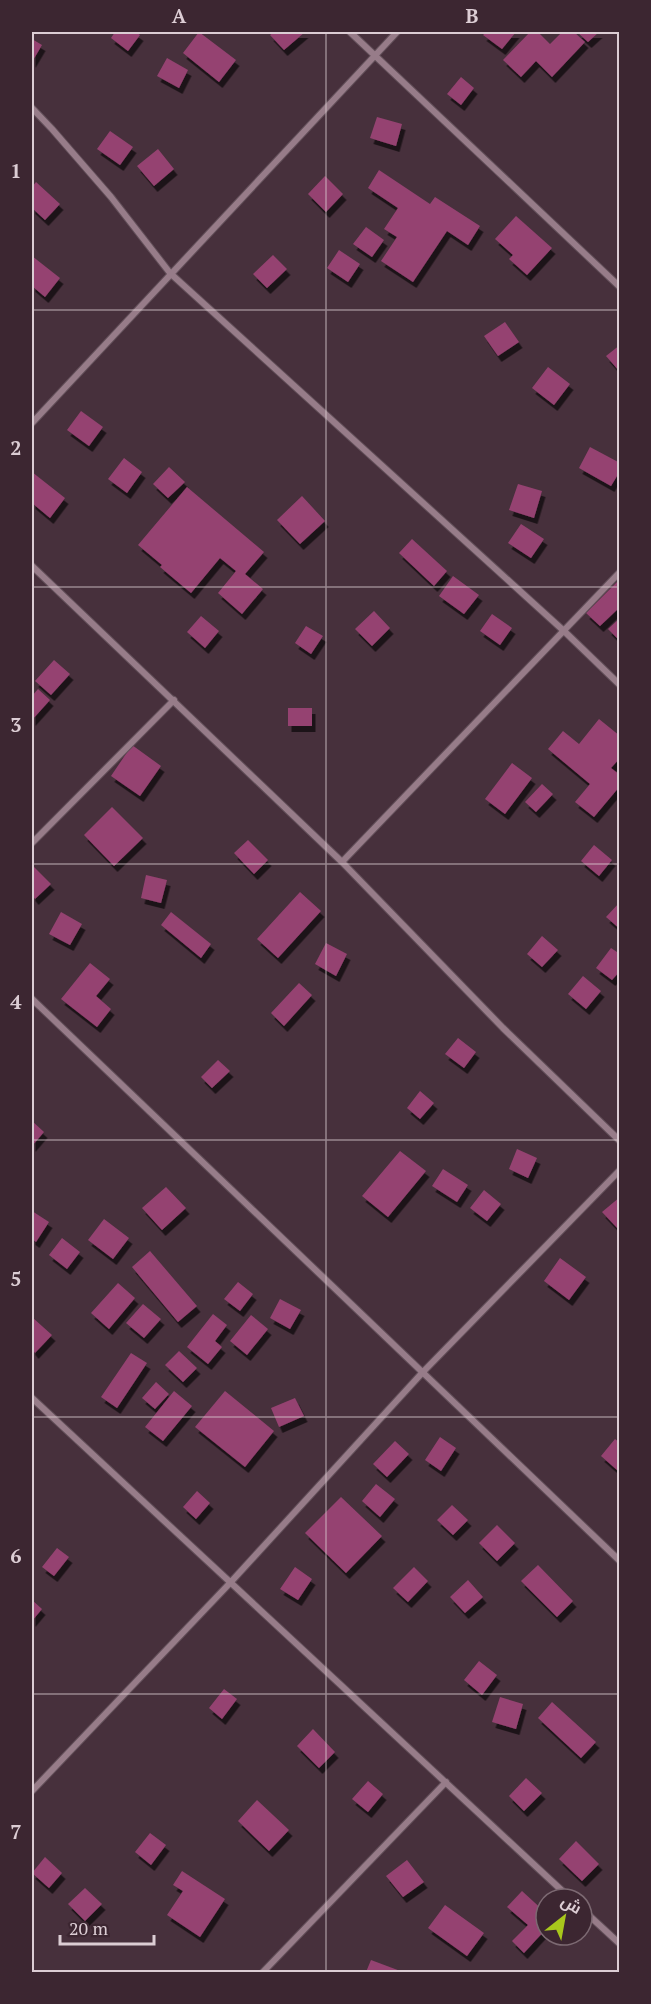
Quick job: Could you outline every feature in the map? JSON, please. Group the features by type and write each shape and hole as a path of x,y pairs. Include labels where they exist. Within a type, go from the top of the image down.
{"street":[{"path":"350,32 620,287"},
{"path":"32,423 397,32"},
{"path":"32,108 111,197 170,273 564,631 620,685"},
{"path":"32,566 342,862 503,1028 620,1141"},
{"path":"342,862 620,572"},
{"path":"32,843 174,700"},
{"path":"32,999 620,1561"},
{"path":"32,1791 230,1583 422,1372 620,1170"},
{"path":"32,1398 558,1887"},
{"path":"263,1972 446,1782"},
{"path":"594,1920 620,1944"}],"building":[{"path":"115,32 136,32 140,35 128,51 111,38"},
{"path":"199,32 236,60 219,82 183,53"},
{"path":"274,32 305,32 284,50 270,35"},
{"path":"486,32 516,32 502,49 483,35"},
{"path":"530,32 538,32 550,44 562,32 574,32 585,42 552,77 536,61 521,77 503,60"},
{"path":"577,32 599,32 588,42"},
{"path":"32,39 42,45 32,62"},
{"path":"167,58 188,70 179,88 157,76"},
{"path":"461,77 474,88 461,105 447,94"},
{"path":"377,117 402,124 396,146 370,138"},
{"path":"110,131 133,147 120,165 97,149"},
{"path":"158,149 174,169 154,186 137,166"},
{"path":"379,170 430,204 435,197 480,226 468,245 447,231 413,282 381,261 397,237 384,229 398,208 368,188"},
{"path":"325,176 343,194 326,212 308,194"},
{"path":"36,182 60,204 45,220 32,208 32,187"},
{"path":"516,216 552,248 527,275 509,259 513,255 495,239"},
{"path":"366,227 384,240 372,257 353,244"},
{"path":"339,250 360,264 348,282 327,268"},
{"path":"273,255 287,269 267,288 253,274"},
{"path":"32,256 60,278 45,297 32,286"},
{"path":"505,322 519,342 498,356 484,336"},
{"path":"620,345 620,372 606,356"},
{"path":"548,367 570,384 554,405 532,388"},
{"path":"81,411 103,427 89,446 67,430"},
{"path":"590,447 620,463 620,471 611,486 579,468"},
{"path":"124,458 142,472 127,493 108,479"},
{"path":"169,467 185,482 168,498 153,484"},
{"path":"32,472 65,498 50,518 32,503"},
{"path":"518,484 542,491 534,518 509,510"},
{"path":"187,487 264,552 245,574 263,589 242,614 218,593 236,571 220,558 191,593 138,545"},
{"path":"302,496 325,521 300,544 277,520"},
{"path":"521,524 544,539 531,558 508,543"},
{"path":"412,539 447,571 434,586 399,553"},
{"path":"453,576 479,595 464,614 439,596"},
{"path":"620,579 620,607 600,626 586,613"},
{"path":"374,611 390,628 372,646 355,629"},
{"path":"492,614 512,628 500,645 480,631"},
{"path":"201,616 219,631 205,648 187,632"},
{"path":"620,618 620,641 608,629"},
{"path":"306,626 323,636 311,654 295,643"},
{"path":"54,660 70,674 51,695 35,681"},
{"path":"38,689 50,700 32,720 32,696"},
{"path":"288,708 312,708 312,726 288,726"},
{"path":"599,719 620,736 620,758 611,768 620,775 620,786 594,817 575,802 590,784 548,749 563,731 579,744"},
{"path":"132,745 161,766 140,796 111,776"},
{"path":"512,763 532,778 505,814 485,799"},
{"path":"542,784 553,794 536,812 525,802"},
{"path":"112,807 143,838 114,866 84,835"},
{"path":"248,840 268,860 254,874 234,853"},
{"path":"594,845 612,860 599,876 581,861"},
{"path":"34,867 51,884 35,899 32,895 32,869"},
{"path":"146,875 167,880 161,903 141,898"},
{"path":"300,892 321,911 278,958 257,939"},
{"path":"620,902 620,929 606,917"},
{"path":"61,912 82,924 70,945 49,934"},
{"path":"171,912 211,944 201,958 161,925"},
{"path":"542,936 558,950 542,967 527,954"},
{"path":"326,943 347,954 336,976 315,964"},
{"path":"611,948 620,954 620,971 612,980 596,968"},
{"path":"90,963 110,979 96,996 111,1009 97,1027 61,999"},
{"path":"583,976 601,991 586,1009 568,994"},
{"path":"299,983 312,995 284,1026 271,1013"},
{"path":"458,1038 476,1052 464,1068 445,1054"},
{"path":"218,1060 230,1071 212,1088 201,1077"},
{"path":"420,1091 434,1103 420,1119 407,1108"},
{"path":"32,1121 44,1132 32,1146"},
{"path":"517,1149 537,1158 528,1178 509,1169"},
{"path":"400,1151 426,1171 388,1217 362,1196"},
{"path":"443,1169 468,1185 457,1202 432,1186"},
{"path":"166,1187 186,1208 162,1230 142,1208"},
{"path":"484,1190 501,1204 487,1221 470,1208"},
{"path":"620,1197 620,1231 602,1212"},
{"path":"32,1211 49,1222 36,1242 32,1239"},
{"path":"104,1219 129,1238 113,1259 88,1240"},
{"path":"62,1238 80,1252 67,1269 49,1255"},
{"path":"150,1251 197,1306 178,1322 132,1267"},
{"path":"560,1258 586,1277 569,1300 544,1281"},
{"path":"238,1282 253,1294 240,1311 224,1299"},
{"path":"118,1283 135,1298 109,1329 91,1313"},
{"path":"280,1299 301,1310 290,1329 270,1318"},
{"path":"143,1304 161,1319 144,1338 126,1323"},
{"path":"213,1314 227,1325 215,1341 222,1347 208,1364 187,1347"},
{"path":"251,1315 268,1329 247,1355 230,1341"},
{"path":"33,1318 52,1335 35,1353 32,1349"},
{"path":"179,1351 197,1368 183,1382 165,1365"},
{"path":"131,1353 147,1363 117,1408 101,1397"},
{"path":"156,1382 169,1394 155,1409 142,1398"},
{"path":"174,1391 192,1406 163,1441 145,1427"},
{"path":"225,1391 274,1431 245,1467 195,1427"},
{"path":"295,1398 304,1416 279,1427 271,1408"},
{"path":"440,1437 456,1448 441,1471 425,1460"},
{"path":"615,1439 620,1443 620,1467 617,1470 601,1456"},
{"path":"395,1441 409,1454 387,1477 373,1464"},
{"path":"376,1484 395,1499 380,1517 362,1501"},
{"path":"197,1491 210,1503 196,1519 183,1507"},
{"path":"341,1497 382,1536 346,1573 305,1533"},
{"path":"452,1505 468,1520 453,1535 437,1520"},
{"path":"497,1525 515,1543 497,1561 479,1543"},
{"path":"57,1548 69,1557 54,1576 42,1567"},
{"path":"538,1565 573,1601 557,1617 521,1581"},
{"path":"295,1567 312,1579 298,1600 280,1589"},
{"path":"414,1567 428,1581 408,1602 393,1588"},
{"path":"468,1580 483,1597 465,1613 450,1597"},
{"path":"32,1600 42,1609 32,1621"},
{"path":"479,1661 497,1675 482,1695 464,1680"},
{"path":"224,1689 237,1699 222,1719 209,1708"},
{"path":"500,1697 523,1704 516,1729 492,1722"},
{"path":"552,1702 596,1742 581,1758 538,1718"},
{"path":"313,1729 335,1752 319,1768 297,1746"},
{"path":"526,1778 542,1793 524,1811 509,1796"},
{"path":"368,1781 383,1794 368,1812 352,1799"},
{"path":"257,1800 289,1830 269,1851 238,1821"},
{"path":"150,1833 166,1845 151,1865 135,1852"},
{"path":"576,1841 599,1864 582,1881 559,1859"},
{"path":"45,1857 62,1873 49,1888 32,1873"},
{"path":"407,1860 424,1882 403,1897 386,1876"},
{"path":"182,1871 225,1899 200,1937 167,1915 183,1891 173,1885"},
{"path":"85,1888 102,1904 85,1921 68,1904"},
{"path":"522,1891 534,1902 534,1942 524,1953 512,1941 528,1925 507,1907"},
{"path":"445,1905 484,1933 467,1956 428,1928"},
{"path":"371,1960 403,1972 366,1972"}]}
